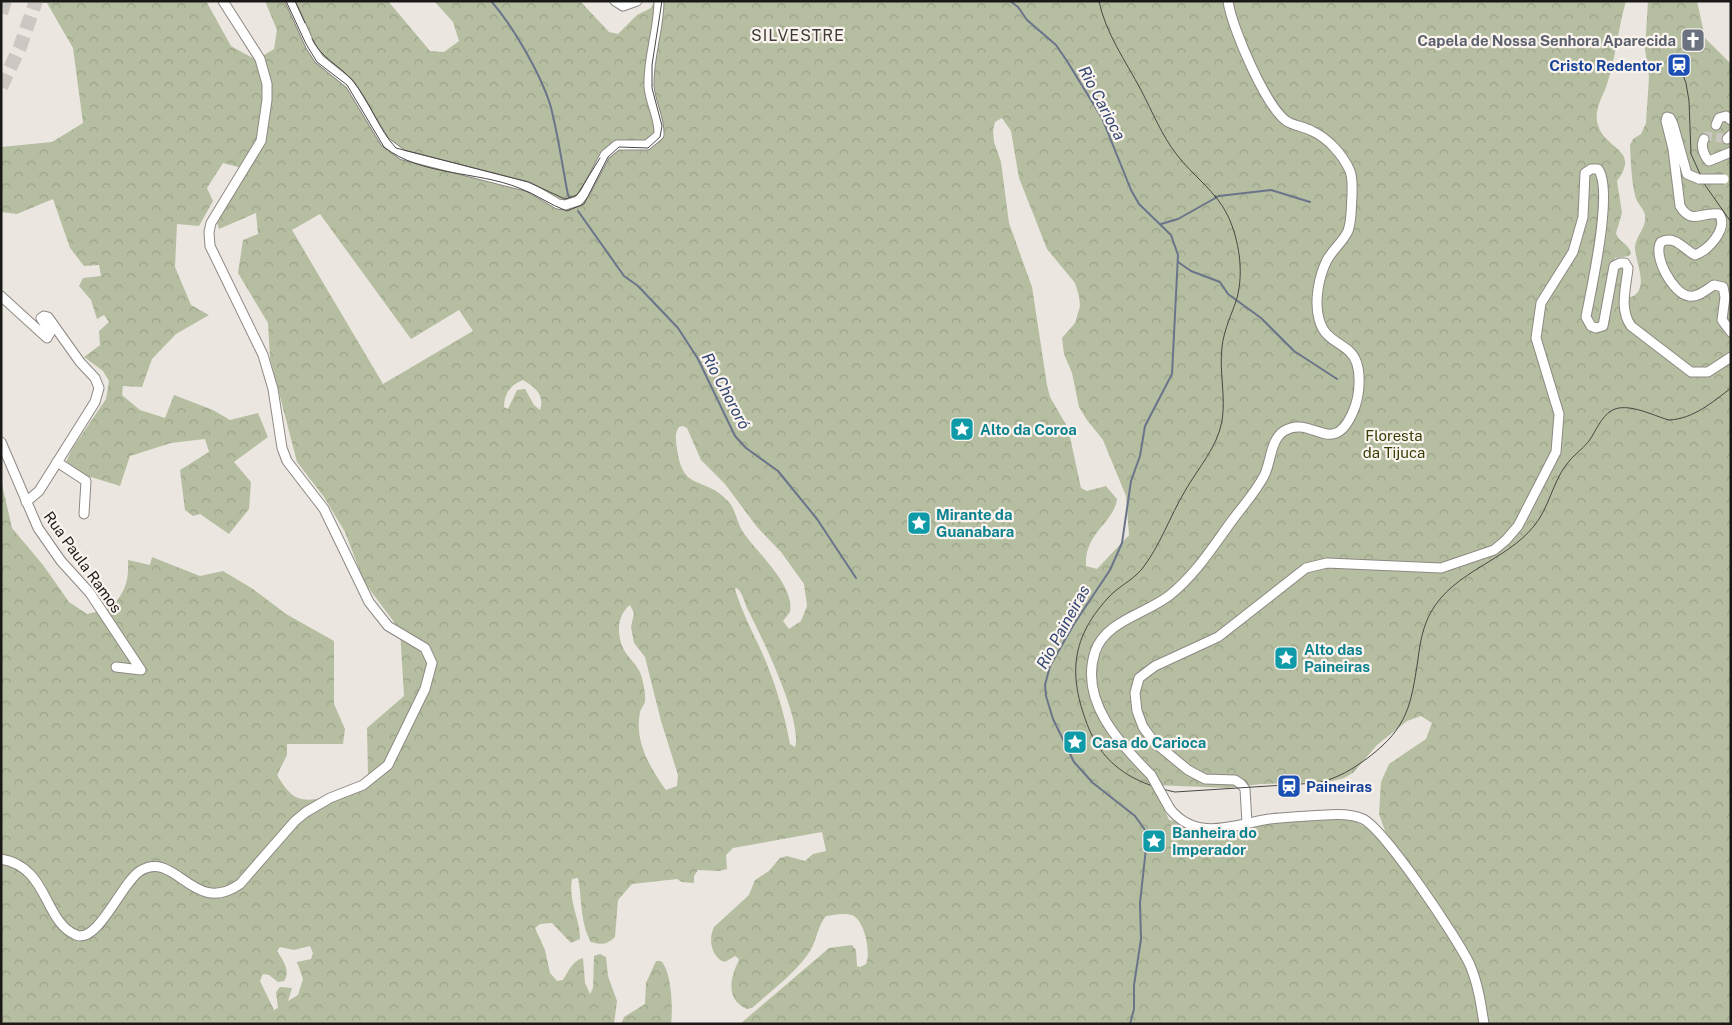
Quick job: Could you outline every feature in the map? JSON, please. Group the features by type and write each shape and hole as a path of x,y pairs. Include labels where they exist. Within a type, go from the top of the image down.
{"street":[{"path":"1,859 14,863 37,880 60,922 76,935 82,936 94,931 126,884 139,871 150,867 171,871 210,895 232,890 240,884 295,821 306,812 330,798 363,785 388,765 425,689 432,663 425,648 388,626 369,602 324,509 287,461 282,448 273,389 263,354 210,246 209,232 211,222 261,141 267,100 264,68 223,1"},
{"path":"290,1 312,49 320,59 350,84 390,147 418,160 528,187 558,204 565,205 578,201 585,193 605,155 617,145 647,145 659,135 660,127 649,89 650,62 659,1"},
{"path":"615,1 623,6 637,1"},
{"path":"1228,1 1229,11 1244,50 1277,112 1288,122 1314,131 1330,143 1342,157 1351,172 1353,182 1351,220 1343,239 1328,259 1319,284 1318,317 1324,332 1337,344 1349,351 1356,360 1358,388 1354,410 1346,426 1337,434 1327,435 1294,427 1282,432 1275,440 1265,475 1194,572 1169,596 1109,630 1101,640 1095,652 1092,667 1095,699 1114,734 1126,750 1151,775 1170,809 1178,818 1190,826 1210,829 1276,818 1332,814 1362,819 1374,827 1417,881 1469,964 1477,983 1484,1024"},
{"path":"1716,125 1719,118 1726,116 1731,120"},
{"path":"1727,178 1698,179 1687,174 1673,124 1670,118 1667,117 1666,121 1673,149 1680,206 1685,214 1692,217 1719,214 1723,223 1721,229 1703,253 1695,255 1678,242 1668,239 1661,242 1658,246 1659,256 1673,287 1688,296 1696,296 1714,285 1722,286 1725,297 1722,320 1731,332"},
{"path":"1704,138 1702,143 1709,161 1731,152"},
{"path":"1246,823 1245,789 1241,784 1235,780 1205,779 1188,770 1154,742 1143,727 1137,711 1135,693 1140,678 1155,666 1218,637 1306,568 1327,563 1441,568 1494,550 1506,540 1518,526 1556,452 1559,414 1536,338 1541,303 1573,252 1583,217 1585,173 1591,169 1598,169 1601,174 1603,192 1600,249 1586,317 1588,322 1596,328 1603,326 1614,266 1625,263 1628,268 1623,309 1625,318 1631,326 1691,372 1708,372 1731,357"},
{"path":"1,296 47,338 50,333 41,318 44,316 48,318 98,383 98,396 95,402 39,491 26,502"},
{"name":"Rua Paula Ramos","path":"1,442 38,528 62,561 90,593 141,670 116,667"},
{"path":"57,462 86,481 84,514"}],"green space":[{"name":"Floresta da Tijuca","path":"21,1 206,1 231,46 256,60 274,49 277,30 265,1 388,1 430,51 444,52 459,41 453,22 434,1 580,1 609,32 618,34 637,15 651,8 655,1 1626,1 1610,74 1599,104 1597,119 1602,133 1619,150 1625,162 1617,181 1622,213 1616,233 1619,239 1628,247 1631,254 1615,258 1612,266 1623,265 1628,298 1635,295 1641,283 1635,247 1645,220 1644,212 1637,201 1634,189 1630,145 1633,139 1641,134 1646,123 1649,77 1645,49 1648,1 1697,1 1705,38 1731,64 1731,1024 740,1024 829,948 852,945 856,950 857,966 860,967 866,964 868,953 866,938 858,920 854,916 847,914 826,916 810,951 798,967 752,1008 747,1009 735,1000 732,994 733,974 739,960 738,958 735,956 725,962 717,957 712,948 711,937 714,927 749,895 755,880 769,871 780,858 787,856 805,861 813,854 826,851 822,832 733,848 726,855 727,869 719,871 698,870 694,876 694,883 682,882 677,879 632,884 618,900 615,937 604,944 591,942 587,935 578,878 572,879 572,895 580,939 571,943 552,923 540,924 535,928 545,950 550,973 557,981 563,980 574,964 583,958 585,983 590,994 593,988 594,956 600,954 606,957 608,976 617,1001 614,1024 1,1024 1,480 12,528 43,565 69,602 87,614 112,608 125,586 128,575 128,560 150,565 152,557 200,576 223,571 253,589 286,614 334,641 334,704 345,729 343,744 287,744 287,755 277,775 286,788 298,798 306,800 325,797 344,790 368,776 367,728 404,696 400,630 364,582 345,532 324,497 297,462 270,358 268,323 238,273 243,240 258,234 256,213 219,229 215,216 242,168 223,163 207,188 213,201 199,226 177,224 175,267 191,305 209,315 176,334 152,359 142,387 123,386 122,395 140,410 165,418 174,395 213,410 230,420 258,413 268,437 234,462 251,482 249,509 229,534 200,514 193,516 185,510 180,470 209,452 205,439 171,443 130,456 120,486 91,477 87,481 64,466 72,449 106,399 109,381 103,371 84,357 100,345 99,331 109,322 104,315 97,319 91,300 79,286 83,278 101,276 99,265 84,266 70,248 53,199 17,214 1,212 1,147 52,142 83,123 73,48 47,3","holes":["1002,118 1011,131 1019,178 1047,249 1075,283 1079,296 1080,306 1075,323 1062,338 1064,354 1072,373 1079,407 1103,440 1126,496 1129,535 1097,569 1086,566 1087,555 1094,537 1111,515 1117,499 1106,486 1087,491 1081,488 1068,428 1050,397 1032,287 1009,223 1001,162 994,142 993,130 995,122","320,214 411,339 459,310 473,331 383,384 292,230","523,380 538,392 541,400 540,410 534,405 525,389 517,390 508,409 504,407 505,398 511,387","679,427 687,428 701,460 725,484 757,527 781,552 804,584 807,606 801,621 789,629 783,621 790,612 790,602 781,580 743,532 728,501 711,488 689,478 684,472 677,449 676,432","737,588 763,640 780,680 793,719 796,735 795,747 790,744 778,694 735,589","630,605 634,613 631,627 634,643 645,657 661,721 678,775 677,786 666,790 654,773 641,744 639,723 640,712 645,702 645,692 640,671 621,644 619,626 622,614","1421,716 1432,723 1426,739 1389,764 1381,782 1379,814 1389,842 1355,821 1330,814 1200,826 1169,820 1154,785 1228,788 1261,784 1328,782 1344,778 1353,773 1377,745 1407,721","310,946 313,953 311,959 297,962 303,979 298,995 288,1001 292,988 280,987 276,992 278,1008 274,1010 260,981 263,974 269,975 278,982 284,981 287,973 284,962 277,951 280,947 294,950"]},
{"path":"656,961 661,961 665,966 670,982 672,1000 671,1024 621,1024 624,1017 645,1004 646,983"}],"waterway":[{"name":"Rio Chororó","path":"491,1 517,36 533,64 550,104 568,195 571,200"},
{"name":"Rio Paineiras","path":"1010,1 1018,7 1027,20 1056,45 1067,61 1102,118 1131,190 1139,204 1171,235 1178,255 1172,374 1145,426 1140,456 1131,481 1122,543 1110,570 1074,624 1050,666 1045,685 1046,696 1053,719 1074,762 1093,783 1135,816 1145,830 1146,848 1140,903 1141,939 1134,985 1134,1009 1130,1024"},
{"path":"1161,224 1178,219 1219,196 1271,190 1310,202"},
{"name":"Rio Chororó","path":"578,211 624,276 638,286 678,328 698,359 735,436 746,448 778,471 817,519 856,578"},
{"path":"1178,262 1191,271 1220,282 1228,294 1261,318 1294,351 1337,379"}],"tunnel":[{"path":"1,13 5,1"},
{"path":"1,87 20,47 36,1"},
{"path":"1704,139 1707,136 1727,139"}],"tram line":[{"path":"286,1 306,44 317,62 347,85 384,147 415,163 485,178 519,188 567,211 584,204 608,157 619,147 648,148 660,137 662,126 652,88 652,65 662,1"},
{"path":"295,1 305,23"},
{"path":"1099,1 1111,35 1167,140 1183,163 1211,191 1228,216 1238,245 1240,267 1237,298 1226,328 1222,347 1223,412 1220,431 1148,560 1142,569 1115,591 1094,615 1079,645 1076,677 1082,711 1089,729 1104,754 1123,772 1147,784 1175,792 1316,783 1338,776 1357,766 1392,736 1406,714 1413,690 1424,629 1431,612 1453,586 1509,548 1534,526 1543,512 1561,472 1589,441 1601,420 1617,408 1632,408 1669,420 1678,419 1702,409 1731,388"},
{"path":"312,39 320,51 352,80 396,148 528,182 565,199 577,195 600,158"},
{"path":"1679,65 1686,83 1689,101 1691,154 1705,185 1731,222"}],"place":[{"name":"Capela de Nossa Senhora Aparecida","path":"1693,40"},
{"name":"Cristo Redentor","path":"1679,65"},
{"name":"Alto da Coroa","path":"962,429"},
{"name":"Mirante da Guanabara","path":"919,523"},
{"name":"Alto das Paineiras","path":"1286,658"},
{"name":"Casa do Carioca","path":"1075,742"},
{"name":"Paineiras","path":"1289,786"},
{"name":"Banheira do Imperador","path":"1154,841"}],"district":[{"name":"SILVESTRE","path":"798,35"}],"water label":[{"name":"Rio Carioca","path":"1102,103"}]}
